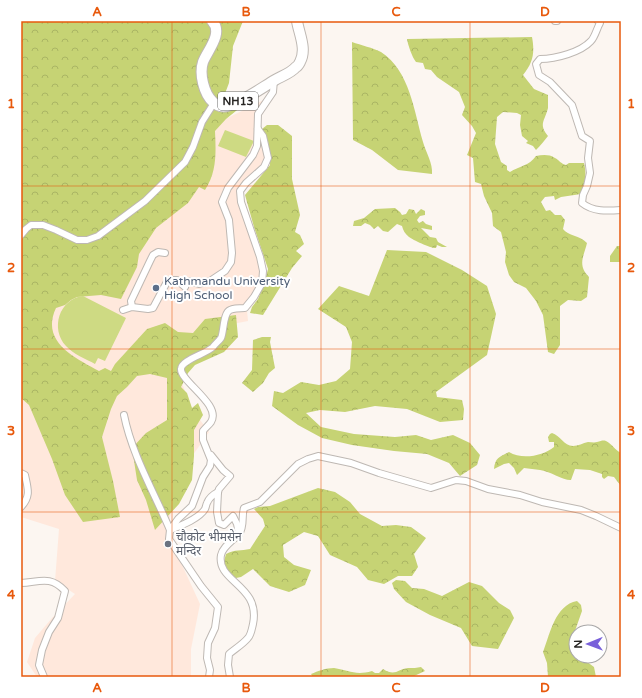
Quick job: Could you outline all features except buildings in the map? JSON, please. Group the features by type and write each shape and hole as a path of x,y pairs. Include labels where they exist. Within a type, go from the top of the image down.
{"highway":[{"name":"NH13","path":"212,21 215,24 216,35 212,47 203,62 202,78 209,98 214,103 224,106 232,104 264,87 296,67 301,61 303,50 297,21"}],"street":[{"path":"598,21 600,23 592,40 577,51 548,59 540,59 536,64 539,75 550,82 572,105 582,136 590,141 588,158 590,173 582,203 589,208 608,211 621,210"},
{"path":"189,281 199,284 210,281 225,271 231,262 232,253 229,220 222,202 228,188 253,155 257,146 258,114 273,92 274,80"},
{"path":"21,235 31,225 43,225 76,240 87,240 98,236 145,201 185,162 193,147 202,122 214,103"},
{"path":"210,677 210,670 206,658 208,643 214,628 218,607 200,586 169,539 170,530 178,519 192,506 203,477 210,466 211,460 205,445 203,431 211,422 212,413 203,396 185,378 181,369 182,365 209,351 222,338 226,313 230,310 245,308 254,297 262,283 263,271 260,257 241,202 240,192 246,183 264,167 268,158 263,136 258,129"},
{"path":"132,307 131,301 150,260 158,252 165,253"},
{"path":"123,310 132,307 148,309 153,308 168,280 177,280 185,287"},
{"path":"124,415 127,431 170,530"},
{"path":"205,445 215,461 230,476 218,492 217,512 219,523 224,525 228,522 230,517 233,516 236,519 239,534"},
{"path":"230,677 228,665 229,654 249,638 254,618 253,605 247,593 229,578 220,564 221,554 224,548 234,540 243,527 242,514 244,508 260,502 298,464 308,459 318,456 351,463 378,473 431,488 456,480 466,482 488,489 520,495 542,502 580,510 621,528"},
{"path":"21,473 25,475 29,493 26,503 21,507"},
{"path":"170,530 188,523 198,516 205,509 207,503 214,494 218,492"},
{"path":"21,583 45,580 59,584 65,590 58,618 49,632 42,650 39,665 44,677"}],"shaded area":[{"path":"270,97 258,121 267,161 249,183 240,197 264,275 247,310 248,321 217,327 178,373 192,409 209,432 186,465 166,530 200,604 191,649 191,677 37,677 27,662 35,638 75,594 55,581 59,529 21,517 21,226 207,128"}],"green space":[{"path":"21,21 243,21 233,46 229,83 218,112 252,98 226,119 215,131 214,169 205,190 199,187 188,203 156,228 139,254 137,267 121,299 101,295 77,297 65,305 56,308 52,320 56,339 62,347 99,371 105,368 111,371 115,364 147,329 165,323 178,332 193,333 205,319 236,315 238,337 224,352 195,365 188,373 181,387 187,393 192,408 198,403 203,415 194,430 192,480 179,504 155,530 146,500 137,480 132,448 146,433 167,420 167,378 150,374 137,376 117,396 111,409 102,437 120,517 83,522 65,495 52,459 29,405 21,398"},
{"path":"532,37 532,58 523,75 534,89 548,95 548,108 543,122 543,128 548,136 536,150 533,146 526,143 528,141 522,136 520,125 521,115 517,113 503,112 497,117 495,144 501,162 507,166 507,170 510,172 527,164 536,156 541,155 553,157 566,165 569,163 584,163 585,179 581,194 561,197 555,200 554,196 545,197 541,202 546,211 550,210 555,215 561,215 565,220 563,229 565,231 581,238 587,243 582,264 585,273 589,277 587,297 581,301 568,300 560,306 560,345 554,354 548,352 543,315 536,301 526,288 514,282 509,275 505,262 506,252 501,232 493,226 492,213 484,196 481,184 475,182 473,158 467,155 476,133 462,115 465,107 459,92 437,77 431,70 425,69 423,63 416,62 410,51 407,39"},
{"path":"352,42 381,52 391,60 399,70 410,92 432,174 398,170 372,150 353,140"},
{"path":"267,125 278,125 292,136 292,179 300,215 295,232 300,235 304,244 296,251 302,256 292,268 263,315 250,313 252,307 258,299 268,269 245,195 270,165 268,141 262,129"},
{"path":"225,130 254,141 246,157 218,146"},
{"path":"395,208 402,215 406,214 409,209 414,210 416,214 421,209 425,211 425,215 420,216 417,220 419,223 423,221 432,226 432,230 421,228 430,237 436,238 438,242 447,247 437,245 436,248 434,248 418,242 408,236 404,232 402,226 397,224 388,232 383,231 378,226 374,229 365,223 361,226 353,226 354,221 364,218 375,209"},
{"path":"617,246 621,246 621,262 610,262 610,256"},
{"path":"387,250 426,252 462,270 487,286 496,314 487,355 436,392 437,397 462,400 464,409 463,420 440,422 407,409 375,406 345,412 320,410 306,413 321,427 354,434 395,437 416,435 431,440 453,435 470,443 480,455 477,465 460,476 449,463 427,454 352,445 322,438 298,425 272,406 274,391 283,393 301,382 319,385 336,381 350,369 352,342 346,327 318,309 339,286 369,296"},
{"path":"83,296 126,318 105,361 98,358 95,364 69,349 61,339 59,331 58,324 63,309 75,298"},
{"path":"262,337 271,337 270,342 275,368 269,373 263,383 253,392 242,383 252,370 253,340"},
{"path":"552,433 570,446 588,442 603,441 610,444 621,453 621,486 614,477 608,476 604,479 602,474 590,470 575,469 571,480 568,480 544,471 524,468 517,475 514,468 509,463 494,469 495,462 498,458 509,452 520,456 532,456 544,453 554,447 554,442 549,442 548,437"},
{"path":"318,488 335,492 350,502 360,514 382,526 396,525 411,527 426,538 414,554 418,567 412,576 398,576 384,584 368,580 357,567 330,555 318,536 304,532 283,545 284,557 294,565 311,570 305,585 289,592 270,586 253,569 241,577 236,578 226,572 223,565 226,554 229,552 250,549 265,526 263,519 254,509 258,507 270,506"},
{"path":"396,580 405,581 412,588 424,589 442,596 469,582 482,586 499,603 510,610 514,618 498,649 472,646 461,628 430,615 406,602 394,589 392,583"},
{"path":"577,601 581,605 582,611 577,624 568,624 568,664 590,664 594,667 596,677 548,677 547,663 543,652 554,621 563,608"},
{"path":"421,667 425,671 412,677 313,677 311,674 331,668 356,673 372,671 379,673 383,669 396,672 408,668"}],"place":[{"name":"Kathmandu University High School","path":"156,288"},
{"name":"चौकोट भीमसेन मन्दिर","path":"168,544"}]}
